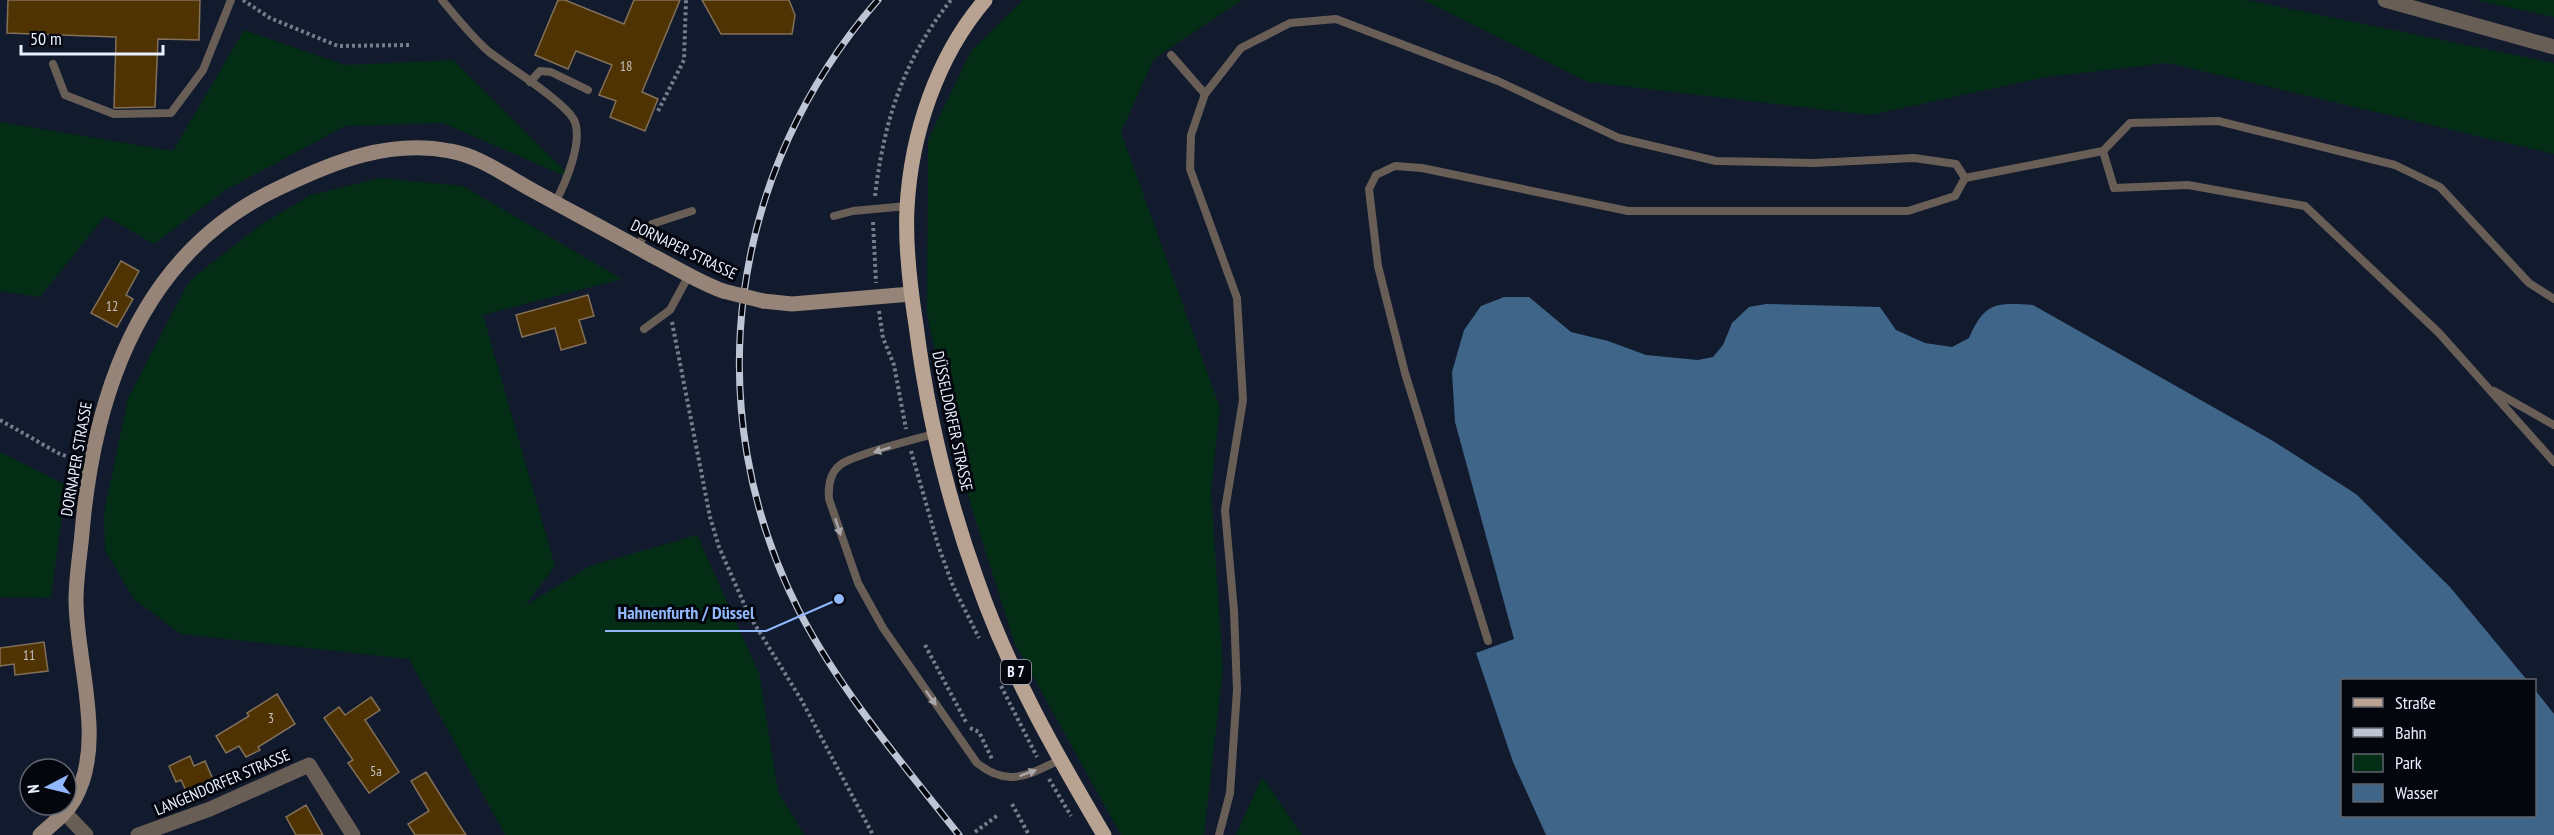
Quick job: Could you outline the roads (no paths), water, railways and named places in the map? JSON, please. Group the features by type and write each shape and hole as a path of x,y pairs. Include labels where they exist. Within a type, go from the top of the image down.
{"main road":[{"name":"DÜSSELDORFER STRASSE","path":"985,0 965,23 945,59 919,133 907,206 911,294 921,369 934,434 954,509 977,581 1005,650 1060,760 1104,835"},
{"name":"DORNAPER STRASSE","path":"78,790 90,755 76,600 84,506 103,403 124,350 150,300 171,272 208,232 258,198 347,158 372,151 423,147 470,155 555,203 723,291 764,301 792,304 911,294"},
{"name":"DORNAPER STRASSE","path":"40,835 60,817"}],"street":[{"path":"2385,0 2554,47"},
{"name":"LANGENDORFER STRASSE","path":"138,835 210,809 309,765 353,835"},
{"path":"69,817 86,835"}],"lane":[{"path":"52,64 65,95 114,114 171,113 203,70 231,0"},
{"path":"442,0 487,50 530,82 573,120 577,136 567,179 555,203"},
{"path":"1219,835 1230,793 1237,690 1234,611 1225,510 1243,400 1237,298 1190,169 1191,135 1205,94 1241,48 1290,23 1336,19 1498,81 1619,138 1716,161 1814,163 1914,158 1956,164 1965,178"},
{"path":"1171,55 1205,94"},
{"path":"530,82 540,71 551,72 588,90"},
{"path":"1488,641 1405,374 1378,266 1369,189 1376,175 1395,165 1422,168 1628,211 1908,211 1955,196 1965,178 2103,151 2130,123 2218,121 2395,165 2439,187 2529,283 2554,299"},
{"path":"2103,151 2114,188 2188,185 2305,206 2439,333 2554,462"},
{"path":"834,216 907,206"},
{"path":"637,247 652,224 692,211"},
{"path":"644,329 670,310 689,275"},
{"path":"2487,388 2554,426"},
{"path":"934,434 841,464 830,482 829,499 858,583 883,628 976,763 1001,777 1020,777 1060,760"}],"water":[{"path":"1504,297 1529,297 1571,332 1608,341 1646,355 1698,360 1713,357 1723,345 1732,323 1749,307 1766,304 1880,307 1896,330 1925,343 1952,347 1969,338 1981,317 1994,307 2010,304 2033,305 2273,441 2356,494 2450,587 2526,679 2341,679 2341,817 2536,817 2536,691 2554,714 2554,835 1546,835 1513,762 1476,653 1514,639 1455,422 1452,372 1464,330 1481,306"}],"railway":[{"path":"878,0 828,67 788,139 760,215 744,293 739,373 747,454 767,533 799,611 853,699 959,835"}],"place":[{"name":"Hahnenfurth / Düssel","path":"839,599"}]}
